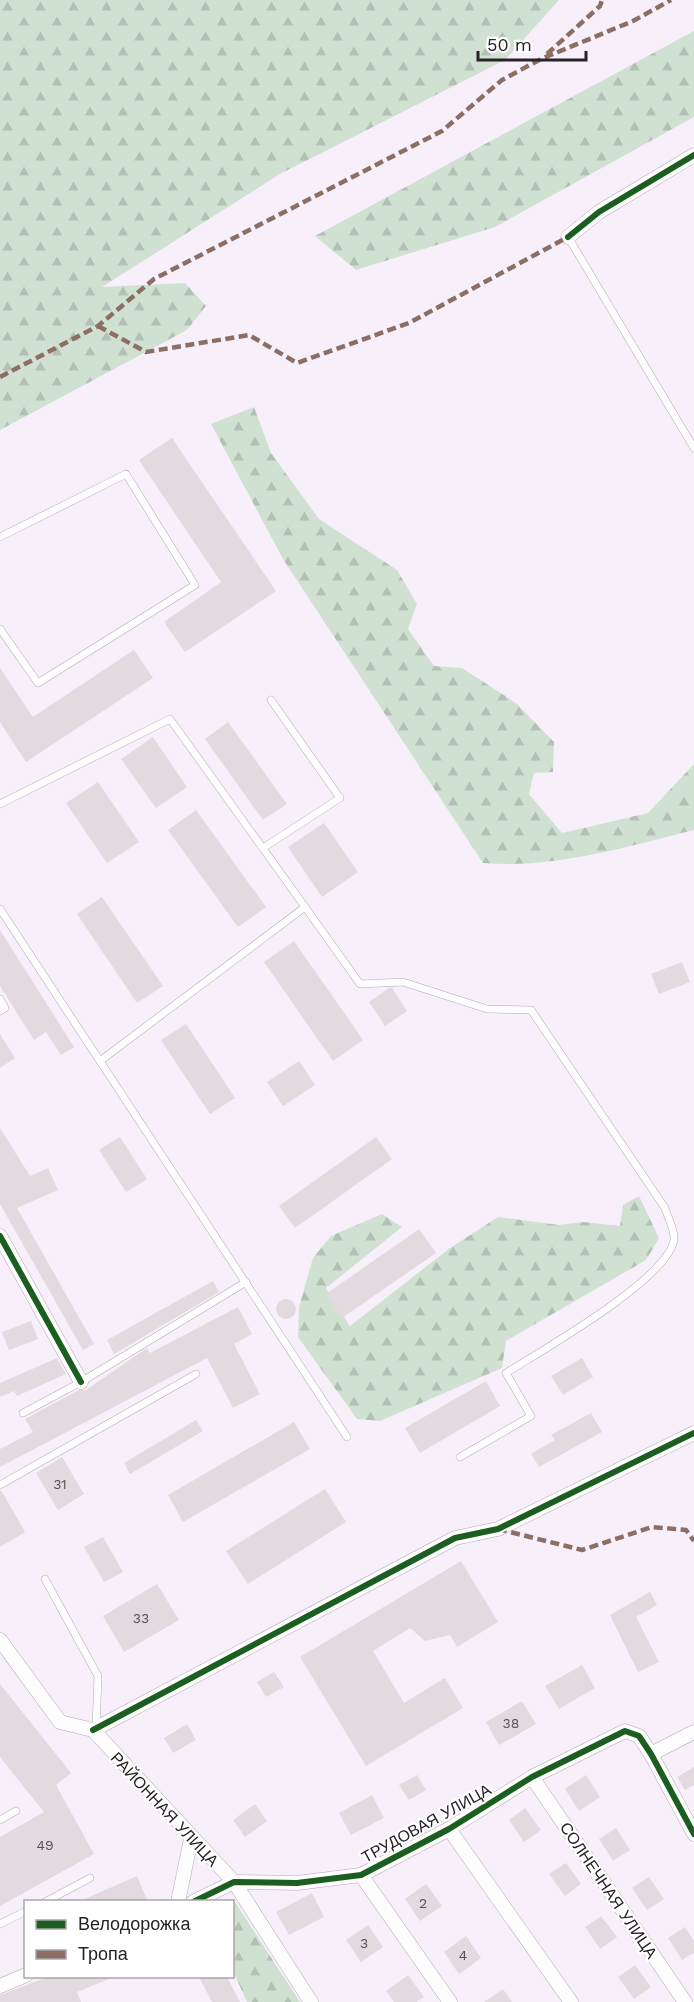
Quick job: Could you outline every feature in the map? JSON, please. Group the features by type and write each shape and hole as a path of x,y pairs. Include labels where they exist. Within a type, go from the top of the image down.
{"street":[{"path":"568,237 599,212 694,155"},
{"path":"0,1236 81,1382"},
{"path":"0,1640 60,1722 95,1729 455,1538 498,1529 694,1433"},
{"name":"РАЙОННАЯ УЛИЦА","path":"95,1729 192,1839 234,1882 310,2002"},
{"name":"ТРУДОВАЯ УЛИЦА","path":"197,1900 234,1882 297,1883 361,1875 448,1828 532,1777 625,1731 639,1736 651,1754"},
{"path":"694,1732 651,1754 694,1834"},
{"name":"СОЛНЕЧНАЯ УЛИЦА","path":"532,1777 685,2002"},
{"path":"448,1828 571,2002"},
{"path":"177,1900 192,1839"},
{"path":"361,1875 450,2002"},
{"path":"0,1986 24,1976"}],"lane":[{"path":"568,237 694,448"},
{"path":"0,537 126,474 195,585 38,683 0,629"},
{"path":"263,848 340,798 271,700"},
{"path":"0,804 170,719 360,984 403,982 487,1009 531,1010 665,1208 675,1237 669,1254 636,1289 506,1373 531,1416 460,1456"},
{"path":"100,1060 304,906"},
{"path":"0,909 347,1437"},
{"path":"0,999 5,1008 0,1011"},
{"path":"23,1413 81,1382 246,1282"},
{"path":"0,1485 196,1374"},
{"path":"45,1579 98,1676 95,1729"},
{"path":"0,1820 16,1811"},
{"path":"49,1900 90,1878"},
{"path":"0,1924 24,1912"}],"green space":[{"path":"0,0 559,0 505,60 280,174 102,287 185,283 206,306 187,330 0,430"},
{"path":"694,31 694,117 495,227 356,270 315,236"},
{"path":"254,407 271,453 319,519 397,570 417,604 408,629 434,666 462,668 516,703 554,742 553,772 534,773 529,794 562,833 648,813 694,764 694,830 563,860 510,864 483,863 283,559 211,424"},
{"path":"639,1196 659,1238 646,1260 506,1341 502,1368 380,1421 357,1419 298,1337 299,1307 313,1258 331,1236 382,1214 402,1227 326,1288 350,1326 450,1248 498,1217 559,1225 583,1222 620,1226 623,1205"},
{"path":"234,1901 300,2002 247,2002 234,1973"}],"building":[{"path":"172,438 276,591 185,652 164,622 221,582 139,460"},
{"path":"134,650 153,678 26,762 0,722 0,668 33,717"},
{"path":"228,722 287,804 263,820 205,739"},
{"path":"153,737 187,787 156,808 121,759"},
{"path":"98,782 139,842 107,863 66,803"},
{"path":"196,810 266,907 238,927 168,830"},
{"path":"324,823 358,872 322,897 288,847"},
{"path":"102,897 163,986 137,1003 77,914"},
{"path":"0,930 74,1047 61,1055 46,1032 34,1040 0,986"},
{"path":"294,941 363,1040 333,1061 264,962"},
{"path":"682,962 690,982 659,994 651,974"},
{"path":"392,988 407,1011 385,1026 369,1002"},
{"path":"186,1024 235,1098 210,1114 161,1040"},
{"path":"0,1034 15,1058 0,1068"},
{"path":"299,1061 315,1085 283,1106 267,1082"},
{"path":"0,1128 30,1176 48,1168 58,1190 17,1208 94,1344 83,1350 0,1204"},
{"path":"120,1137 147,1179 126,1192 99,1150"},
{"path":"376,1137 392,1159 295,1228 279,1206"},
{"path":"419,1229 436,1253 342,1318 326,1294"},
{"path":"213,1281 219,1292 114,1354 107,1340"},
{"path":"286,1299 293,1302 296,1309 293,1316 286,1319 279,1316 276,1309 279,1302"},
{"path":"238,1307 252,1334 234,1344 260,1394 233,1408 207,1358 0,1467 0,1449 33,1432 25,1419 79,1390 86,1390 147,1348 150,1353"},
{"path":"31,1321 38,1339 9,1350 2,1332"},
{"path":"57,1358 66,1374 17,1396 14,1391 0,1397 0,1383"},
{"path":"582,1358 593,1377 563,1395 551,1376"},
{"path":"486,1381 500,1406 420,1453 405,1428"},
{"path":"591,1413 602,1432 539,1467 531,1454 555,1440 551,1435"},
{"path":"196,1420 203,1431 130,1474 124,1463"},
{"path":"294,1422 310,1449 183,1522 168,1495"},
{"path":"62,1457 84,1494 58,1510 36,1473"},
{"path":"325,1489 346,1522 248,1584 226,1551"},
{"path":"0,1491 25,1532 0,1547"},
{"path":"103,1537 123,1572 104,1582 84,1547"},
{"path":"461,1561 498,1622 457,1647 450,1635 425,1641 410,1628 373,1651 404,1703 445,1678 463,1708 366,1766 300,1657"},
{"path":"157,1584 179,1620 124,1652 103,1616"},
{"path":"650,1592 657,1605 636,1617 659,1662 638,1672 610,1615"},
{"path":"582,1665 595,1688 559,1709 545,1686"},
{"path":"274,1672 284,1687 266,1697 257,1682"},
{"path":"0,1684 71,1773 56,1785 94,1854 0,1906 0,1837 44,1812 0,1757"},
{"path":"522,1701 536,1724 499,1745 486,1722"},
{"path":"187,1724 196,1740 173,1753 164,1738"},
{"path":"694,1767 694,1785 685,1790 677,1777"},
{"path":"417,1775 426,1790 409,1800 399,1785"},
{"path":"586,1775 600,1797 579,1811 565,1789"},
{"path":"372,1795 384,1818 351,1835 339,1813"},
{"path":"255,1804 267,1821 245,1837 233,1820"},
{"path":"525,1808 541,1830 524,1842 509,1820"},
{"path":"616,1828 630,1850 613,1861 599,1839"},
{"path":"566,1863 581,1884 565,1896 549,1874"},
{"path":"137,1876 147,1900 83,1900"},
{"path":"649,1877 664,1899 647,1910 632,1888"},
{"path":"426,1884 442,1906 420,1921 405,1899"},
{"path":"312,1893 324,1917 289,1935 276,1912"},
{"path":"601,1916 617,1937 600,1949 585,1927"},
{"path":"368,1925 383,1947 361,1962 346,1940"},
{"path":"685,1927 694,1941 694,1953 682,1960 668,1938"},
{"path":"466,1936 481,1958 459,1974 444,1952"},
{"path":"635,1965 651,1987 634,1999 618,1977"},
{"path":"408,1975 424,1997 416,2002 394,2002 386,1991"},
{"path":"45,1978 112,1978 77,1992 81,2002 0,2002 0,1995"},
{"path":"200,1978 228,1978 240,2002 212,2002"},
{"path":"503,1989 512,2002 484,2002"}],"marked path":[{"path":"547,54 600,6 602,0"},
{"path":"0,377 98,326 154,279 442,131 502,80 541,59 633,21 671,0"},
{"path":"98,326 146,352 249,335 297,363 409,323 568,237"},
{"path":"498,1529 582,1550 652,1527 686,1530 694,1541"}],"cycle path":[{"path":"568,237 599,212 694,155"},
{"path":"0,1236 81,1382"},
{"path":"93,1730 455,1538 498,1529 694,1433"},
{"path":"197,1900 234,1882 297,1883 361,1875 449,1829 532,1777 625,1731 639,1736 694,1834"}]}
